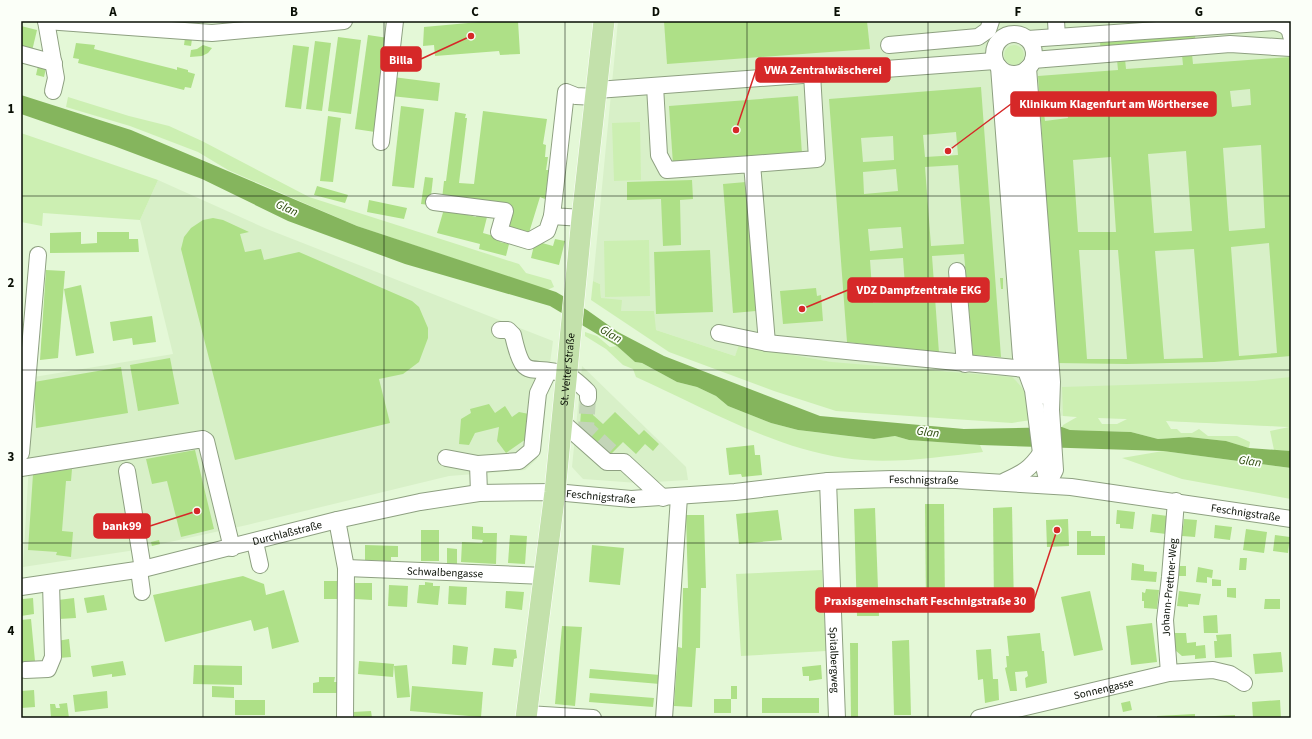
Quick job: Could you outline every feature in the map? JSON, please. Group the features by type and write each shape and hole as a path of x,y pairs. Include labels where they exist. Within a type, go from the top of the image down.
{"main road":[{"name":"St. Veiter Straße","path":"527,716 555,492 562,422 557,373 582,218 604,21"}],"street":[{"path":"53,91 56,78 46,21 174,26 212,33 247,25 344,21"},
{"path":"381,142 396,21"},
{"path":"889,46 978,37 988,30 991,21"},
{"path":"1056,21 1057,37"},
{"path":"1038,370 1021,357 997,64 994,50 997,42 1015,30 1057,37 1095,28 1230,25 1274,22 1283,24 1290,30 1291,36"},
{"path":"1230,25 1230,44"},
{"path":"1015,30 1034,53 1025,67 1038,370 1044,410 1055,463 1055,470 1048,484"},
{"path":"434,202 505,211 499,232 529,241 547,231 552,216 566,92 576,96 655,86 812,74 997,64 1006,72 1025,67 1230,44 1291,48"},
{"path":"21,54 54,63"},
{"path":"655,86 659,155 667,170 818,159 812,74"},
{"path":"752,164 766,343"},
{"path":"552,216 582,218"},
{"path":"21,453 25,363 38,255"},
{"path":"957,271 965,364"},
{"path":"500,330 508,330 513,335 518,356 522,365 532,370 557,373 588,392 588,398"},
{"path":"719,333 766,343 965,364 1038,370"},
{"path":"1038,370 1033,390 1044,410 1041,454 1048,484"},
{"path":"446,458 478,464 519,461 532,450 538,393 557,373"},
{"path":"562,422 607,462 618,458 663,498"},
{"path":"21,468 201,439 206,441 232,548"},
{"path":"1002,482 1022,474 1031,468 1041,454"},
{"path":"478,464 478,493"},
{"path":"127,471 141,570 142,592"},
{"name":"Feschnigstraße","path":"555,492 631,499 736,492 828,481 892,479 1002,482 1048,484 1176,501 1291,519"},
{"name":"Spitalbergweg","path":"828,481 837,718"},
{"name":"Durchlaßstraße","path":"21,587 141,570 338,520 420,502 478,493 555,492"},
{"path":"664,718 679,497"},
{"name":"Johann-Prettner-Weg","path":"1169,674 1165,620 1176,501"},
{"path":"338,520 346,568 345,718"},
{"path":"255,542 260,565"},
{"name":"Schwalbengasse","path":"346,568 545,576"},
{"path":"26,670 48,669 53,657 51,583"},
{"name":"Sonnengasse","path":"979,718 1169,674 1213,670 1230,674 1244,683"},
{"path":"527,716 593,718"}],"shaded area":[{"path":"618,21 1291,21 1291,427 1047,415 831,362 740,345 735,356 656,330 621,311 601,298 600,284 593,281"},
{"path":"1010,45 1018,45 1024,51 1024,59 1018,65 1010,65 1004,59 1004,51"},
{"path":"68,97 129,116 169,126 202,141 309,197 519,264 526,273 551,280 554,287 547,290 357,226 228,170 198,152 130,126 66,107"},
{"path":"640,122 641,180 614,181 612,123"},
{"path":"21,133 158,180 140,220 43,213 42,226 21,222"},
{"path":"158,180 267,229 553,341 537,459 525,470 449,476 247,525 129,551 23,567 34,377 173,354 140,220"},
{"path":"649,240 650,296 605,297 604,241"},
{"path":"593,281 600,284 601,298 622,300 621,311 654,311 656,330 735,356 739,345 832,362 1012,377 1027,396 1031,420 1012,423 836,411 774,391 669,352 591,300"},
{"path":"585,332 597,336 610,347 617,346 635,362 642,363 677,382 697,387 716,396 728,406 771,423 798,430 873,439 895,436 909,440 980,445 983,452 914,460 879,461 844,458 817,453 790,445 738,425 636,377 633,369 623,365 606,349 585,336"},
{"path":"582,366 686,467 688,480 638,483 583,479 572,467"},
{"path":"1291,377 1291,451 1274,450 1270,431 1289,427 1166,421 1171,429 1177,429 1181,433 1192,433 1199,429 1208,436 1237,436 1250,442 1249,448 1226,441 1189,437 1158,439 1131,432 1070,430 1062,427 1077,417 1063,416 1062,387 1254,381","holes":["1098,418 1127,419 1117,424 1102,424"]},
{"path":"1163,451 1291,468 1291,499 1182,479 1122,458"},
{"path":"822,570 826,651 741,656 736,574"}],"water":[{"name":"Glan","path":"21,95 131,130 357,226 556,292 587,310 618,332 664,356 820,416 964,429 1062,427 1070,430 1131,432 1158,439 1189,437 1226,441 1249,448 1291,451 1291,468 1163,451 980,445 909,440 895,436 874,439 798,430 771,423 728,406 716,396 697,387 677,382 642,363 635,362 617,346 550,306 405,264 288,221 202,179 114,146 21,114"}],"building":[{"path":"490,21 518,21 520,54 500,55 499,51 435,56 434,45 423,46 424,27"},
{"path":"664,21 867,21 870,49 667,64"},
{"path":"21,26 37,30 32,51 21,48"},
{"path":"1195,34 1196,54 1192,54 1193,64 1291,57 1291,356 1214,362 1127,364 1054,363 1038,150 1043,150 1038,76 1118,70 1117,60 1101,61 1100,41","holes":["1182,55 1183,65 1126,69 1125,59","1250,89 1251,105 1232,107 1230,91","1168,94 1169,112 1143,114 1142,96","1066,102 1068,118 1045,121 1043,105","1261,145 1265,228 1229,231 1223,148","1186,151 1192,231 1154,233 1148,154","1111,157 1116,232 1078,232 1073,160","1269,243 1277,353 1239,356 1231,247","1194,249 1203,358 1164,359 1155,251","1079,250 1118,250 1127,359 1087,359"]},
{"path":"368,35 388,38 375,132 355,129"},
{"path":"338,37 361,40 351,114 328,111"},
{"path":"185,38 192,39 191,46 184,45"},
{"path":"315,41 331,43 322,111 306,109"},
{"path":"76,43 95,45 94,49 177,70 177,67 188,70 188,72 195,74 191,88 185,87 184,90 78,63 79,59 73,58"},
{"path":"203,45 212,48 208,53 202,56 190,57 191,50 197,49"},
{"path":"293,45 309,47 301,109 285,107"},
{"path":"38,66 46,68 44,77 36,75"},
{"path":"393,77 440,83 438,101 391,96"},
{"path":"981,87 1001,357 973,355 964,254 932,256 939,353 847,342 829,99","holes":["956,132 958,155 925,157 923,135","893,136 894,160 863,162 861,138","958,165 964,244 931,246 925,167","896,169 898,191 864,194 863,172","901,227 903,248 870,251 868,229","903,258 906,300 873,303 870,260"]},
{"path":"798,96 802,154 673,164 669,106"},
{"path":"401,106 424,109 414,188 392,186"},
{"path":"483,111 547,119 543,144 546,145 545,157 548,157 546,170 549,170 545,199 540,197 528,236 506,229 513,207 442,199 444,181 446,181 455,112 466,114 465,118 467,118 459,183 474,184"},
{"path":"328,116 341,118 333,182 320,181"},
{"path":"425,177 433,178 430,205 421,204"},
{"path":"692,180 693,199 680,200 681,245 663,246 661,199 627,200 627,182"},
{"path":"746,182 756,311 733,313 723,184"},
{"path":"317,186 348,195 345,203 314,195"},
{"path":"369,200 407,208 404,219 367,212"},
{"path":"444,209 476,217 478,211 488,213 483,233 501,238 500,242 509,244 506,256 479,249 480,244 437,233"},
{"path":"213,218 223,220 249,232 240,234 245,252 261,249 264,260 299,252 412,301 419,307 428,328 428,338 419,362 403,374 379,379 390,423 235,460 181,249 184,237 191,228 203,220"},
{"path":"81,232 81,244 97,243 97,232 129,232 129,239 138,239 139,252 50,253 50,233"},
{"path":"555,239 565,241 559,265 531,258 535,241 553,246"},
{"path":"710,250 713,312 656,314 654,252"},
{"path":"46,270 65,271 58,358 40,360"},
{"path":"1000,278 1003,278 1003,289 1001,289"},
{"path":"81,285 94,353 76,356 64,289"},
{"path":"816,288 817,296 821,295 823,321 783,324 780,291"},
{"path":"152,316 156,342 133,345 132,338 113,341 110,322"},
{"path":"170,358 179,404 138,411 130,365"},
{"path":"121,367 128,413 36,428 34,382"},
{"path":"582,397 595,398 593,415 603,424 615,412 639,435 644,430 659,444 653,451 645,444 636,454 623,442 610,455 580,426"},
{"path":"489,404 495,413 505,406 512,417 519,412 534,415 539,430 506,453 497,441 499,427 475,433 469,445 459,444 461,419 471,413 470,409"},
{"path":"754,445 755,455 760,455 762,475 742,477 741,474 729,475 726,448"},
{"path":"195,450 214,529 181,537 167,481 152,484 146,459"},
{"path":"72,469 71,481 66,481 62,531 73,532 71,557 56,555 57,552 28,550 33,474"},
{"path":"925,504 944,504 945,605 926,605"},
{"path":"1012,507 1014,608 994,608 993,508"},
{"path":"875,508 879,616 857,616 854,509"},
{"path":"778,510 782,540 739,544 736,514"},
{"path":"1117,510 1135,512 1133,529 1120,528 1120,524 1116,524"},
{"path":"1152,514 1168,516 1166,534 1150,532"},
{"path":"686,515 704,515 706,588 701,588 700,648 696,648 692,707 674,706 678,647 682,648 683,588 688,588"},
{"path":"1068,519 1069,546 1047,547 1046,520"},
{"path":"1184,519 1197,520 1195,537 1182,536"},
{"path":"1215,525 1232,527 1230,540 1214,538"},
{"path":"472,526 483,527 483,533 497,533 496,564 461,562 462,542 482,543 483,540 472,539"},
{"path":"1246,529 1267,532 1264,553 1243,550"},
{"path":"421,530 439,530 439,561 421,561"},
{"path":"1077,531 1091,531 1091,536 1105,536 1105,555 1077,555"},
{"path":"510,535 527,536 525,564 508,563"},
{"path":"1275,535 1290,537 1288,553 1273,551"},
{"path":"159,540 160,544 152,546 151,542"},
{"path":"365,545 398,546 398,557 391,557 391,561 365,560"},
{"path":"592,545 624,548 620,585 589,582"},
{"path":"447,548 457,549 457,567 447,567"},
{"path":"1240,558 1247,558 1246,570 1239,570"},
{"path":"1132,563 1144,565 1144,571 1157,572 1156,582 1131,580"},
{"path":"1178,566 1186,566 1186,576 1178,576"},
{"path":"1198,567 1213,570 1212,578 1207,577 1207,583 1196,582"},
{"path":"243,576 264,584 266,595 284,590 299,642 272,649 268,627 254,631 251,620 165,642 153,595"},
{"path":"1212,579 1221,580 1221,586 1212,586"},
{"path":"324,581 341,581 341,599 324,599"},
{"path":"425,582 433,583 433,586 440,586 438,605 417,603 419,585 425,585"},
{"path":"355,583 372,583 372,600 355,599"},
{"path":"389,585 408,586 407,607 388,606"},
{"path":"449,586 467,587 466,605 448,604"},
{"path":"1227,588 1236,588 1236,598 1227,597"},
{"path":"1146,589 1159,590 1157,609 1144,608 1142,592 1145,593"},
{"path":"506,591 524,592 522,610 505,608"},
{"path":"1090,591 1103,650 1074,656 1061,597"},
{"path":"1179,591 1201,594 1199,605 1188,604 1188,607 1177,606"},
{"path":"21,594 23,599 33,598 34,614 21,616"},
{"path":"104,595 107,610 87,613 84,598"},
{"path":"74,598 76,618 59,619 58,600"},
{"path":"1265,599 1280,599 1280,609 1264,609"},
{"path":"1217,615 1218,633 1204,633 1203,616"},
{"path":"31,619 35,661 21,662 21,620"},
{"path":"1152,623 1157,662 1131,665 1126,626"},
{"path":"562,626 582,627 575,706 555,704"},
{"path":"1040,633 1042,651 1044,651 1047,683 1026,688 1025,678 1028,676 1027,671 1015,672 1017,691 1010,691 1005,668 1007,667 1006,656 1009,656 1007,636"},
{"path":"1174,633 1186,633 1187,643 1196,642 1196,646 1205,645 1206,658 1195,659 1195,655 1182,656 1175,650"},
{"path":"1231,634 1232,657 1215,658 1214,641 1217,641 1216,635"},
{"path":"69,639 71,657 59,658 57,641"},
{"path":"909,640 911,715 894,715 892,641"},
{"path":"850,643 858,643 858,718 851,718"},
{"path":"453,645 468,647 466,665 452,664"},
{"path":"494,648 516,650 517,658 514,659 513,667 492,665"},
{"path":"991,649 993,679 998,679 999,700 985,703 983,679 978,680 976,650"},
{"path":"1281,652 1283,672 1255,674 1253,654"},
{"path":"123,661 126,675 112,677 112,674 93,677 91,666"},
{"path":"359,661 394,664 393,677 358,674"},
{"path":"194,665 242,666 242,685 193,684"},
{"path":"407,665 410,697 397,698 394,666"},
{"path":"821,665 822,679 809,681 809,676 803,676 802,667"},
{"path":"590,669 660,675 660,684 589,678"},
{"path":"319,677 335,677 334,682 339,682 339,693 313,693 313,683 319,682"},
{"path":"212,686 234,687 234,698 212,697"},
{"path":"412,686 483,692 481,717 410,711"},
{"path":"731,686 737,686 737,699 731,699"},
{"path":"34,690 35,707 21,708 21,691"},
{"path":"107,691 108,708 75,712 73,695"},
{"path":"590,693 654,698 653,707 589,702"},
{"path":"762,698 819,698 819,713 762,713"},
{"path":"714,699 731,699 731,713 714,713"},
{"path":"235,700 265,700 265,715 235,715"},
{"path":"1280,700 1281,718 1253,718 1252,702"},
{"path":"1130,701 1132,710 1123,712 1121,703"},
{"path":"67,703 69,718 51,718 50,704 55,704 56,708 60,708 59,704"},
{"path":"371,711 372,718 353,718 353,712"},
{"path":"1195,714 1195,718 1157,718 1157,716"},
{"path":"1235,715 1235,718 1196,718 1196,717"}],"tunnel":[{"path":"588,398 586,428 613,453"}],"place":[{"name":"Billa","path":"471,36"},
{"name":"VWA Zentralwäscherei","path":"736,130"},
{"name":"Klinikum Klagenfurt am Wörthersee","path":"948,151"},
{"name":"VDZ Dampfzentrale EKG","path":"802,309"},
{"name":"bank99","path":"197,511"},
{"name":"Praxisgemeinschaft Feschnigstraße 30","path":"1057,530"}]}
